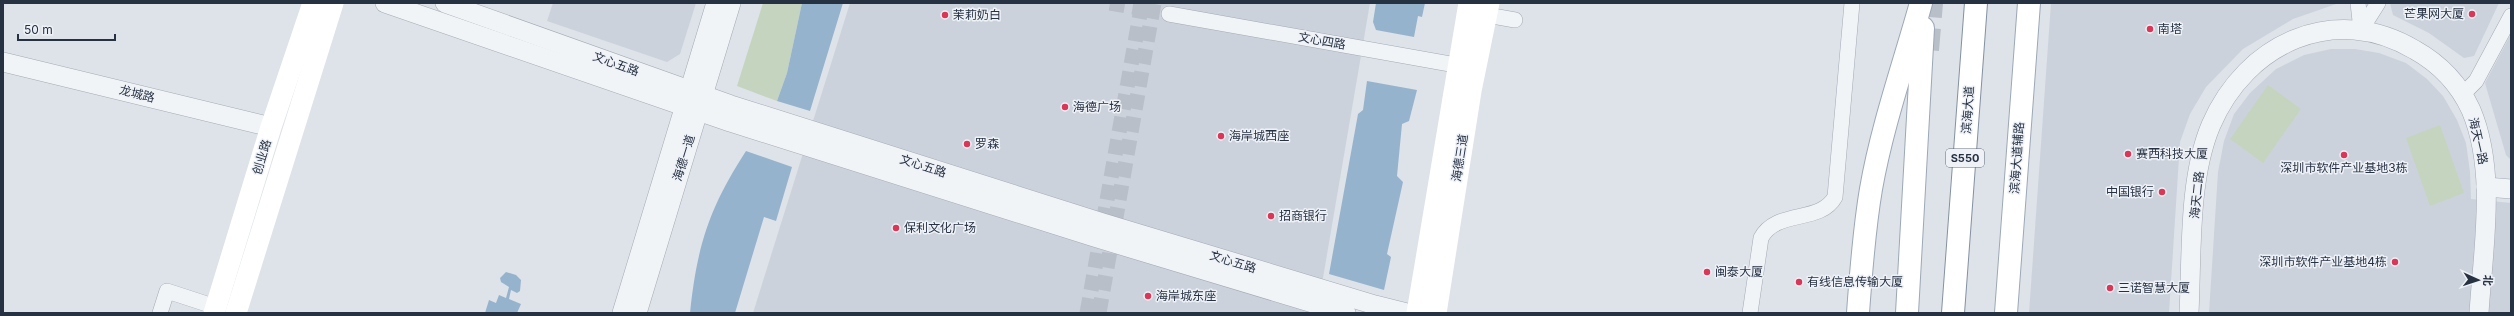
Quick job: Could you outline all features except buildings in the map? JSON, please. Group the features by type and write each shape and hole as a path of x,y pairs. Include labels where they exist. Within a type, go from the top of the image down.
{"main road":[{"name":"创业路","path":"225,311 271,127 313,3"},
{"name":"创业路","path":"225,311 333,3"},
{"name":"海德三道","path":"1436,313 1466,67 1469,3"},
{"path":"1858,313 1864,236 1871,188 1882,139 1921,3"},
{"path":"1907,313 1925,3"},
{"name":"滨海大道","path":"1953,313 1976,3"},
{"name":"滨海大道辅路","path":"2006,313 2029,3"},
{"name":"海德三道","path":"1417,313 1466,67 1488,9"}],"street":[{"name":"文心五路","path":"385,3 694,101 1375,306 1407,313"},
{"name":"文心五路","path":"445,3 694,101 1094,237 1346,313"},
{"name":"海德一道","path":"637,313 694,101 716,3"},
{"name":"海德一道","path":"622,313 694,101 731,3"},
{"path":"1750,313 1761,238 1765,230 1771,224 1826,208 1835,197 1852,3"},
{"path":"2358,3 2361,30"},
{"path":"2361,30 2378,3"},
{"path":"1488,9 1515,20"},
{"name":"文心四路","path":"1169,14 1466,67"},
{"path":"2463,94 2476,81 2511,16"},
{"name":"海天一路","path":"2361,30 2391,38 2424,55 2440,67 2463,94 2480,137 2485,159 2486,187 2479,313"},
{"name":"海天二路","path":"2189,313 2196,195 2199,170 2204,147 2219,108 2244,74 2270,51 2288,42 2325,31 2361,30"},
{"name":"龙城路","path":"3,62 271,127"},
{"path":"2486,187 2511,189"},
{"path":"160,313 167,291 225,311"}],"shaded area":[{"path":"553,3 696,3 680,54 667,62 547,21"},
{"path":"850,3 1370,3 1317,313 753,313"},
{"path":"2051,3 2339,3 2293,19 2243,49 2206,87 2190,114 2180,142 2169,313 2029,313"},
{"path":"2390,3 2499,3 2474,56 2464,58 2429,33 2393,15"},
{"path":"2511,34 2511,160 2506,155 2485,83"},
{"path":"2331,49 2355,49 2379,53 2406,63 2427,79 2443,96 2457,120 2466,143 2470,172 2471,199 2511,203 2511,313 2209,313 2218,172 2224,141 2234,114 2250,93 2276,69 2304,55"}],"green space":[{"path":"763,3 802,3 787,73 777,101 737,86"},
{"path":"2268,85 2301,109 2263,163 2230,139"},
{"path":"2440,125 2464,193 2430,206 2406,138"}],"water":[{"path":"802,3 843,3 810,111 777,101 787,73"},
{"path":"1376,3 1425,3 1422,17 1418,16 1414,37 1376,30 1373,22"},
{"path":"1367,81 1417,90 1409,121 1402,124 1397,176 1403,182 1387,254 1391,257 1384,290 1329,274 1358,114 1363,110"},
{"path":"746,151 792,167 776,221 764,217 735,313 690,313 696,267 707,228 723,191"},
{"path":"506,272 516,275 521,280 520,291 517,293 511,290 509,299 521,304 517,313 485,313 489,300 496,303 499,295 506,298 509,287 501,282 500,278"}],"tunnel":[{"path":"1110,3 1151,10"},
{"path":"1087,313 1142,3"},
{"path":"1099,313 1154,3"},
{"path":"1928,50 1932,3"}],"place":[{"name":"芒果网大厦","path":"2472,14"},
{"name":"茉莉奶白","path":"945,15"},
{"name":"南塔","path":"2150,29"},
{"name":"海德广场","path":"1065,107"},
{"name":"海岸城西座","path":"1221,136"},
{"name":"罗森","path":"967,144"},
{"name":"赛西科技大厦","path":"2128,154"},
{"name":"深圳市软件产业基地3栋","path":"2344,155"},
{"name":"中国银行","path":"2162,192"},
{"name":"招商银行","path":"1271,216"},
{"name":"保利文化广场","path":"896,228"},
{"name":"深圳市软件产业基地4栋","path":"2395,262"},
{"name":"闽泰大厦","path":"1707,272"},
{"name":"有线信息传输大厦","path":"1799,282"},
{"name":"三诺智慧大厦","path":"2110,288"},
{"name":"海岸城东座","path":"1148,296"}]}
